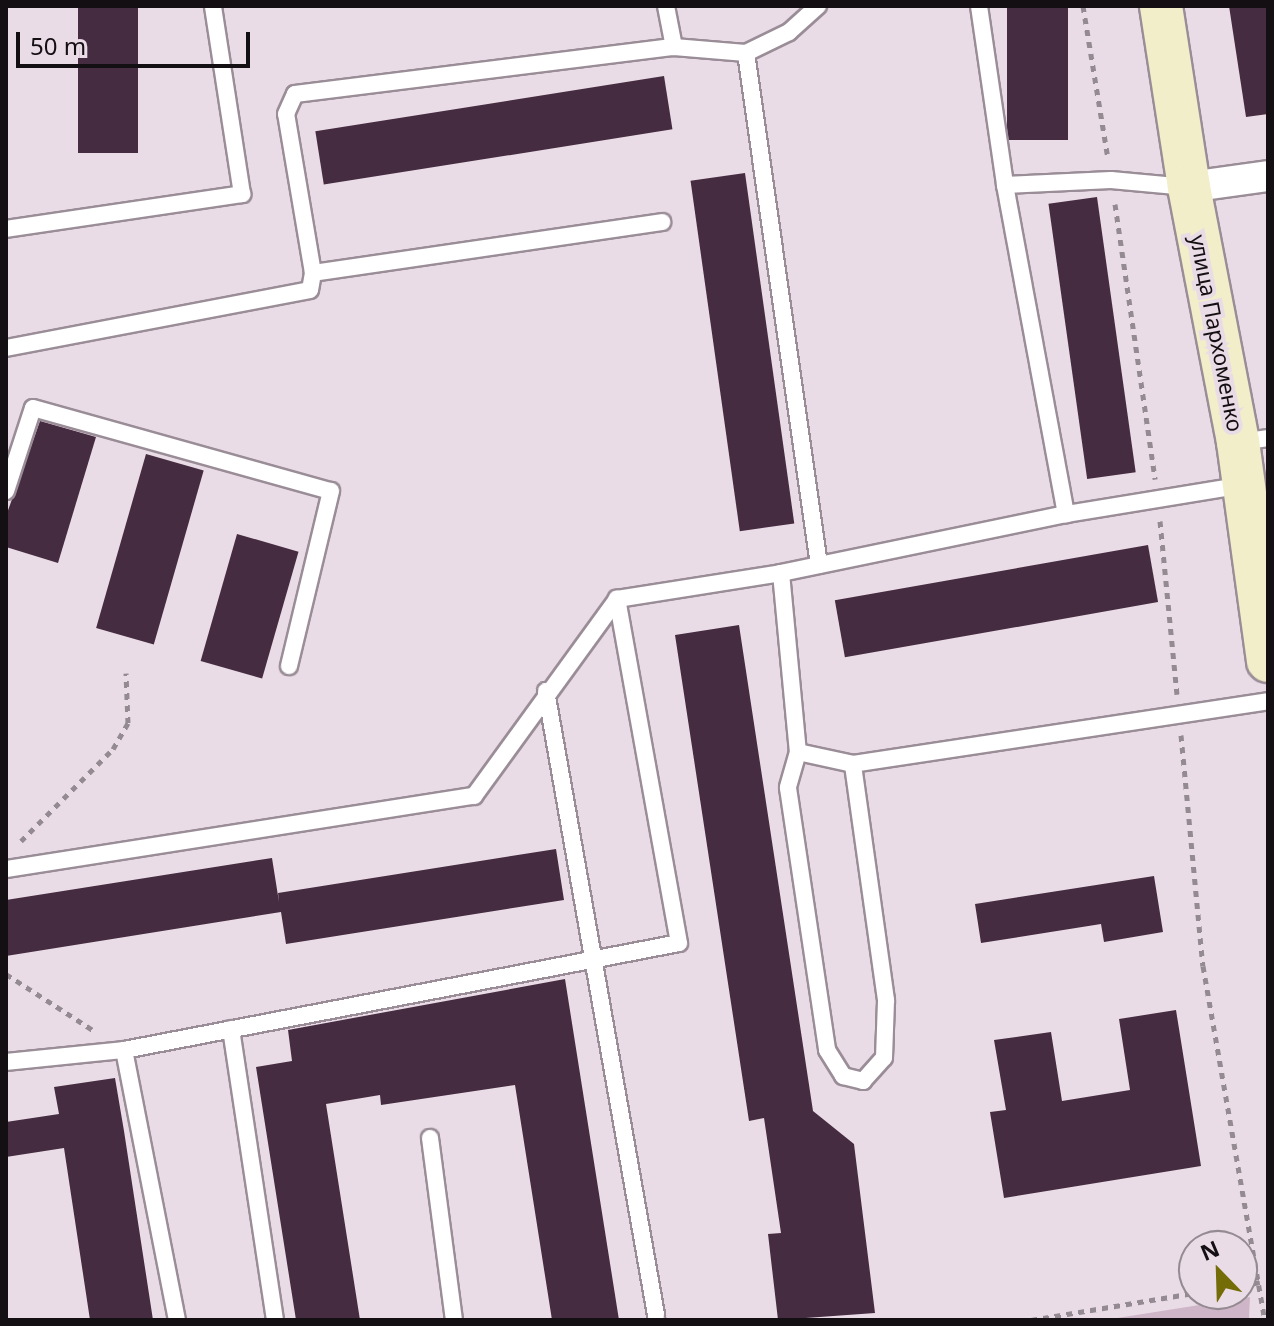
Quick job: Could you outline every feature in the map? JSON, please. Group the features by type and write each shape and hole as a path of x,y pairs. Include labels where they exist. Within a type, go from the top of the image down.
{"street":[{"name":"улица Пархоменко","path":"1161,6 1189,187 1253,440 1244,485 1268,661"},
{"path":"1189,187 1268,176"}],"lane":[{"path":"6,229 242,194 213,6"},
{"path":"666,6 674,47"},
{"path":"6,348 289,297 310,290 313,273 286,114 295,94 674,47 746,53 789,32 818,6"},
{"path":"979,6 1005,185 1066,514"},
{"path":"746,53 819,565"},
{"path":"1005,185 1111,180 1189,187"},
{"path":"313,273 662,222"},
{"path":"6,491 33,408 331,491 289,666"},
{"path":"6,869 474,796 546,691 617,599 781,573 1066,514 1244,485"},
{"path":"781,573 798,752 788,788 827,1050 843,1076 863,1081 884,1058 886,1000 853,764"},
{"path":"6,1062 124,1050 679,943 617,599"},
{"path":"546,691 656,1315"},
{"path":"798,752 853,764 1268,701"},
{"path":"231,1029 275,1320"},
{"path":"124,1050 177,1320"},
{"path":"430,1138 454,1320"}],"path":[{"path":"1083,6 1158,500 1203,966 1265,1320"},
{"path":"17,846 113,749 128,723 126,673"},
{"path":"6,974 124,1050"},
{"path":"1031,1320 1178,1296"}],"shaded area":[{"path":"1178,1308 1249,1310 1249,1318 1238,1320 1111,1319"}],"building":[{"path":"78,6 138,6 138,153 78,153"},
{"path":"1007,6 1068,6 1068,140 1007,140"},
{"path":"1229,6 1268,6 1268,114 1246,117"},
{"path":"664,76 672,129 324,185 315,131"},
{"path":"745,173 794,524 740,531 691,181"},
{"path":"1097,197 1136,472 1087,479 1048,204"},
{"path":"40,421 96,437 58,563 6,547 6,516"},
{"path":"146,454 204,471 154,645 96,628"},
{"path":"237,534 299,552 262,679 201,661"},
{"path":"1148,545 1158,602 845,657 835,600"},
{"path":"739,625 813,1111 854,1144 875,1313 778,1320 768,1234 781,1233 764,1118 749,1121 675,635"},
{"path":"556,849 564,900 286,944 281,912 6,956 6,900 272,858 279,902 278,893"},
{"path":"1154,876 1163,932 1104,942 1101,924 981,943 975,904"},
{"path":"565,979 619,1320 552,1320 515,1085 381,1105 380,1095 326,1104 360,1320 296,1320 256,1067 292,1061 288,1030"},
{"path":"1176,1010 1201,1166 1004,1198 990,1112 1006,1110 994,1040 1051,1032 1062,1101 1130,1090 1119,1019"},
{"path":"115,1078 153,1320 90,1320 64,1148 6,1157 6,1122 59,1114 54,1087"}]}
